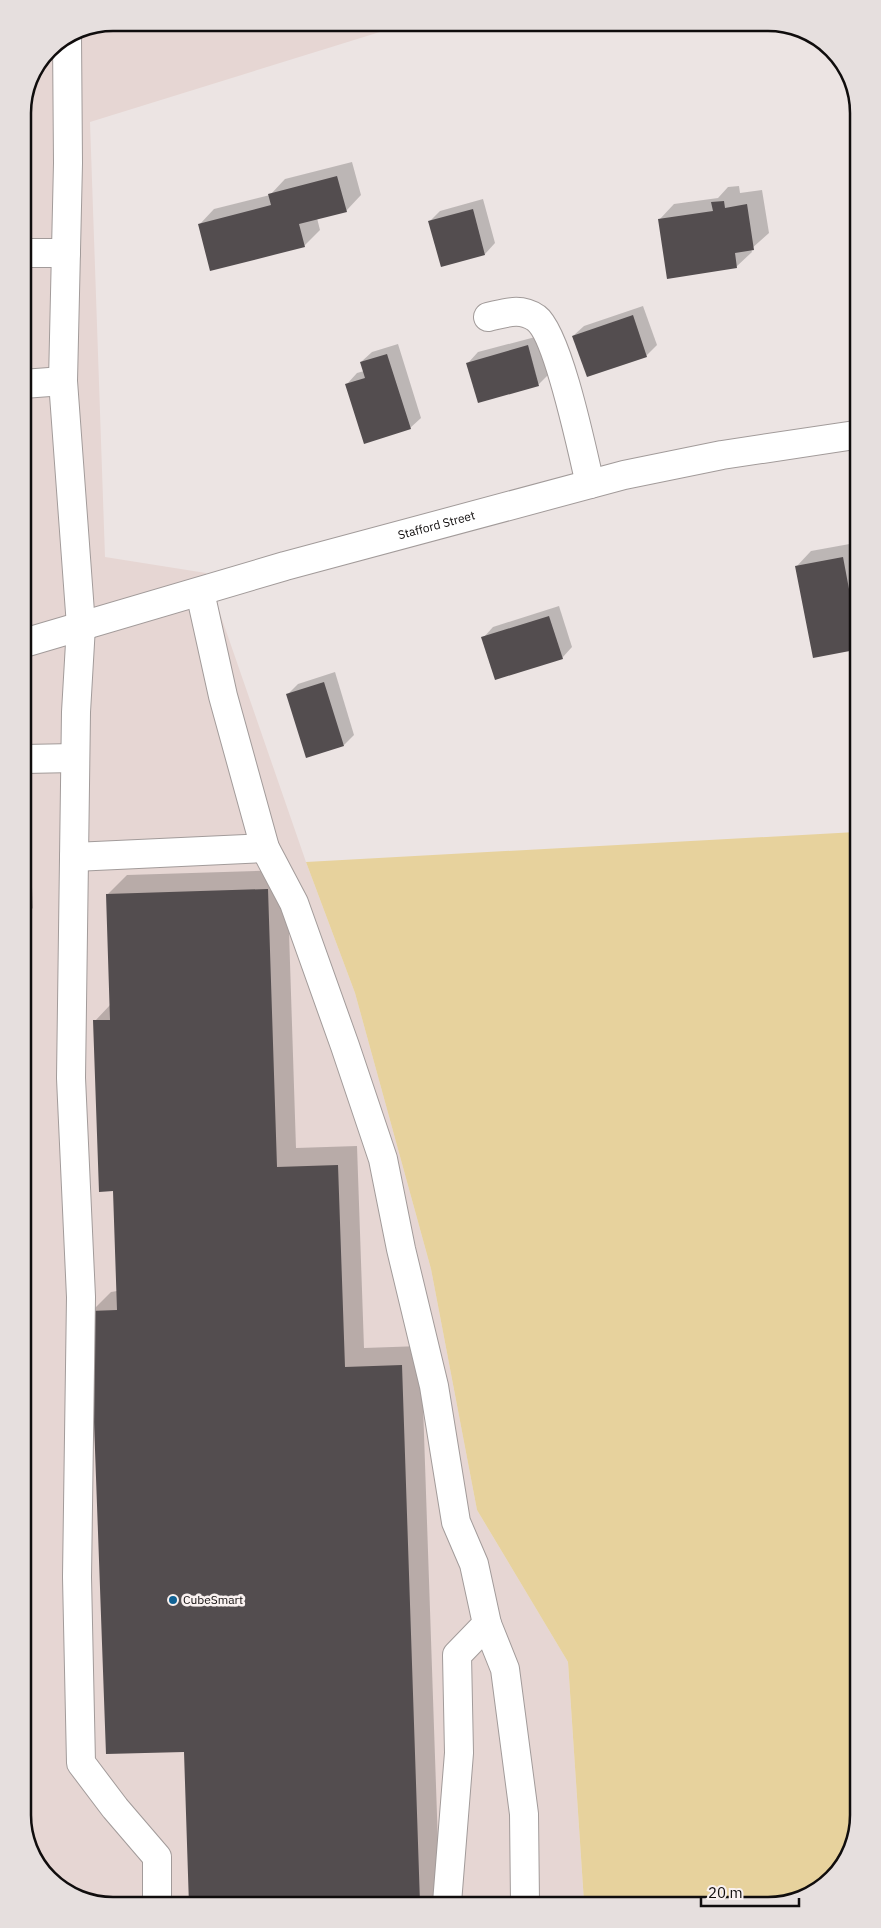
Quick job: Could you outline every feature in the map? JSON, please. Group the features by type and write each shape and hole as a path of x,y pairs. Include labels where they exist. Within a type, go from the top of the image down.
{"street":[{"path":"67,46 63,381 81,626 76,758 71,1078 81,1297 77,1577 80,1763 157,1857 157,1897"},
{"path":"31,254 66,253"},
{"path":"488,316 520,310 537,319 548,337 559,366 590,484"},
{"path":"31,383 63,381"},
{"name":"Stafford Street","path":"31,641 294,564 590,484 722,455 850,437"},
{"path":"200,592 223,696 264,848 294,903 345,1046 382,1159 401,1249 434,1386 456,1522 474,1564 486,1624 505,1669 524,1814 525,1897"},
{"path":"31,759 76,758"},
{"path":"74,857 264,848"},
{"path":"447,1897 459,1753 457,1654 486,1624"}],"shaded area":[{"path":"113,31 383,31 90,122 105,557 206,573 306,862 355,993 431,1269 477,1510 568,1662 584,1897 108,1897 82,1891 63,1880 45,1860 36,1841 31,1815 31,108 37,82 45,68 55,55 82,37"},
{"path":"850,832 850,1815 845,1841 836,1860 818,1880 804,1888 779,1896 768,1897 584,1897 568,1662 477,1510 431,1269 355,993 306,862"}],"building":[{"path":"337,176 347,212 299,224 305,247 210,271 198,224 271,205 268,194"},
{"path":"724,201 725,208 747,204 754,250 735,253 737,268 667,279 658,219 713,211 711,202"},
{"path":"473,209 485,255 441,267 428,221"},
{"path":"633,315 647,357 587,377 572,336"},
{"path":"528,345 539,386 478,403 466,363"},
{"path":"387,354 411,429 364,444 345,384 365,378 360,362"},
{"path":"843,557 850,589 850,651 813,658 795,566"},
{"path":"549,616 563,659 495,680 481,637"},
{"path":"324,682 344,746 306,758 286,694"},
{"path":"268,889 277,1167 338,1165 345,1367 402,1365 420,1897 189,1897 184,1752 106,1754 90,1311 117,1310 113,1191 99,1192 93,1020 110,1020 106,894"}],"place":[{"name":"CubeSmart","path":"173,1600"}]}
